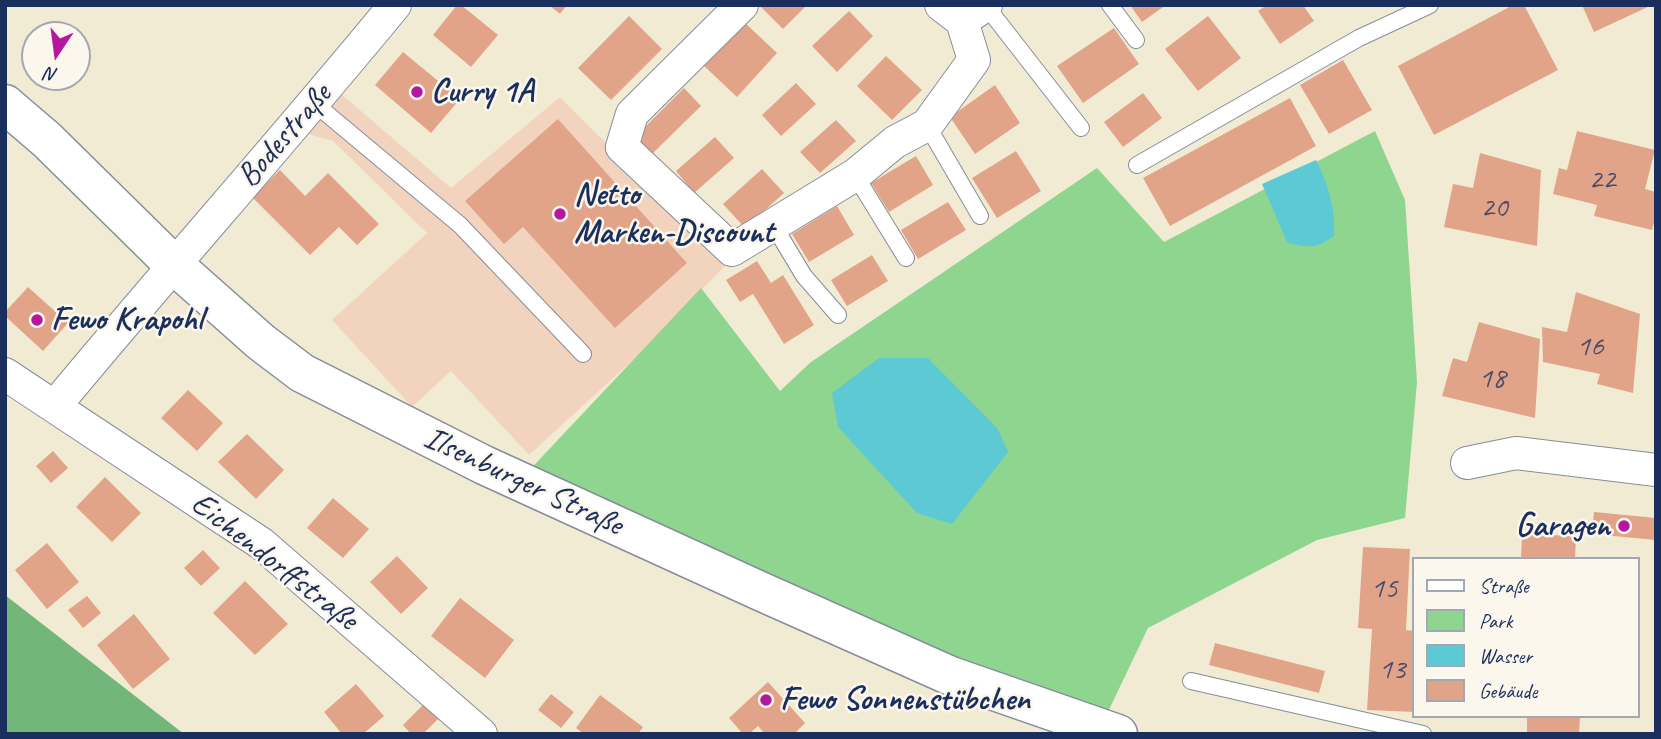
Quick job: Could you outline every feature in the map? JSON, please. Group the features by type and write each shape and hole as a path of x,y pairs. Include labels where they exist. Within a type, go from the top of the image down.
{"main road":[{"name":"Ilsenburger Straße","path":"5,104 47,140 173,264 261,342 302,373 484,466 951,676 1118,734"}],"street":[{"name":"Bodestraße","path":"173,264 396,5"},
{"path":"742,5 632,114 622,147 732,250 855,175 895,142 927,125 974,60 969,9"},
{"path":"55,406 173,264"},
{"name":"Eichendorffstraße","path":"5,374 262,544 481,734"},
{"path":"1467,463 1516,453 1656,470"}],"lane":[{"path":"1110,5 1136,40"},
{"path":"1137,165 1359,38 1430,5"},
{"path":"969,9 1081,128"},
{"path":"314,103 460,225 583,354"},
{"path":"927,125 980,216"},
{"path":"855,175 906,258"},
{"path":"774,226 804,276 838,315"},
{"path":"1191,681 1423,734"}],"shaded area":[{"path":"341,94 451,188 560,97 727,264 634,359 529,455 451,371 412,407 332,320 427,233 333,141 305,133"}],"green space":[{"path":"1375,131 1405,200 1417,382 1405,518 1317,540 1148,628 1106,716 798,601 522,478 701,288 780,391 811,362 1097,168 1164,242"},
{"path":"5,595 184,734 5,734"}],"water":[{"path":"1316,160 1330,197 1334,236 1317,245 1300,246 1287,242 1262,184"},
{"path":"879,358 928,358 997,428 1008,452 952,524 917,513 838,427 832,393"}],"building":[{"path":"457,5 461,5 498,35 471,67 433,35"},
{"path":"549,5 567,5 560,14"},
{"path":"759,5 807,5 783,29"},
{"path":"1130,5 1166,5 1142,22"},
{"path":"1267,5 1303,5 1314,21 1280,44 1258,11"},
{"path":"1513,5 1524,5 1558,70 1434,135 1398,66"},
{"path":"1582,5 1652,5 1594,32"},
{"path":"849,11 873,36 837,72 812,46"},
{"path":"629,16 662,49 611,100 578,68"},
{"path":"1208,16 1241,58 1198,91 1165,49"},
{"path":"742,20 777,53 737,97 702,64"},
{"path":"1114,28 1139,64 1083,103 1057,66"},
{"name":"Curry 1A","path":"403,52 460,99 431,133 375,85"},
{"path":"886,56 922,90 892,120 857,86"},
{"path":"1343,60 1372,110 1329,134 1300,85"},
{"path":"796,83 816,104 781,136 762,115"},
{"path":"995,85 1020,123 975,154 950,117"},
{"path":"684,88 701,106 649,157 632,140"},
{"path":"1143,93 1162,118 1123,147 1104,122"},
{"path":"1290,98 1316,146 1170,226 1143,178"},
{"name":"Netto Marken-Discount","path":"558,119 687,263 615,328 523,227 504,244 465,201"},
{"path":"836,120 856,141 820,173 800,152"},
{"path":"1577,131 1655,150 1645,189 1656,192 1656,215 1652,230 1594,216 1597,205 1553,194 1559,168 1567,170"},
{"path":"715,137 734,158 694,193 676,171"},
{"path":"1016,151 1041,191 997,218 972,178"},
{"path":"1480,153 1541,170 1537,246 1444,227 1453,184 1473,188"},
{"path":"916,156 933,185 889,212 871,183"},
{"path":"762,169 784,193 745,228 723,204"},
{"path":"280,170 305,196 328,173 379,224 357,245 339,227 310,255 252,197"},
{"path":"948,202 966,230 918,259 901,230"},
{"path":"837,206 854,235 809,262 792,234"},
{"path":"872,255 888,281 847,306 831,280"},
{"path":"757,261 771,283 783,275 814,325 784,344 753,294 740,302 726,280"},
{"name":"Fewo Krapohl","path":"28,287 68,323 43,351 5,316 5,312"},
{"path":"1576,292 1640,314 1633,393 1597,384 1600,374 1543,362 1542,327 1567,332"},
{"path":"1479,322 1540,339 1535,418 1442,396 1453,358 1467,362"},
{"path":"188,390 223,423 197,451 161,418"},
{"path":"247,434 284,470 256,499 218,462"},
{"path":"53,451 68,468 51,483 36,466"},
{"path":"105,477 141,513 112,542 76,507"},
{"path":"333,498 369,529 343,558 307,528"},
{"name":"Garagen","path":"1594,512 1656,518 1656,540 1592,534"},
{"path":"1522,534 1576,536 1575,557 1521,557"},
{"path":"47,543 79,582 47,609 15,570"},
{"path":"1363,547 1410,549 1406,630 1412,631 1412,712 1367,710 1372,629 1358,628"},
{"path":"203,550 220,568 201,586 184,568"},
{"path":"397,556 428,588 401,614 370,582"},
{"path":"245,581 288,624 255,655 213,613"},
{"path":"87,596 101,613 83,628 68,610"},
{"path":"460,598 514,640 485,678 431,636"},
{"path":"134,614 170,659 133,689 97,645"},
{"path":"1215,643 1325,671 1319,693 1209,665"},
{"name":"Fewo Sonnenstübchen","path":"768,682 805,723 794,734 765,734 758,726 749,734 743,734 729,718"},
{"path":"356,684 384,716 363,734 342,734 324,712"},
{"path":"551,694 574,712 561,728 538,710"},
{"path":"600,695 643,727 638,734 584,734 576,728"},
{"path":"424,704 439,718 423,734 411,734 403,725"},
{"path":"1527,718 1580,718 1579,734 1527,734"}],"place":[{"name":"Curry 1A","path":"417,92"},
{"name":"Netto Marken-Discount","path":"560,214"},
{"name":"Fewo Krapohl","path":"37,320"},
{"name":"Garagen","path":"1624,526"},
{"name":"Fewo Sonnenstübchen","path":"766,700"}]}
